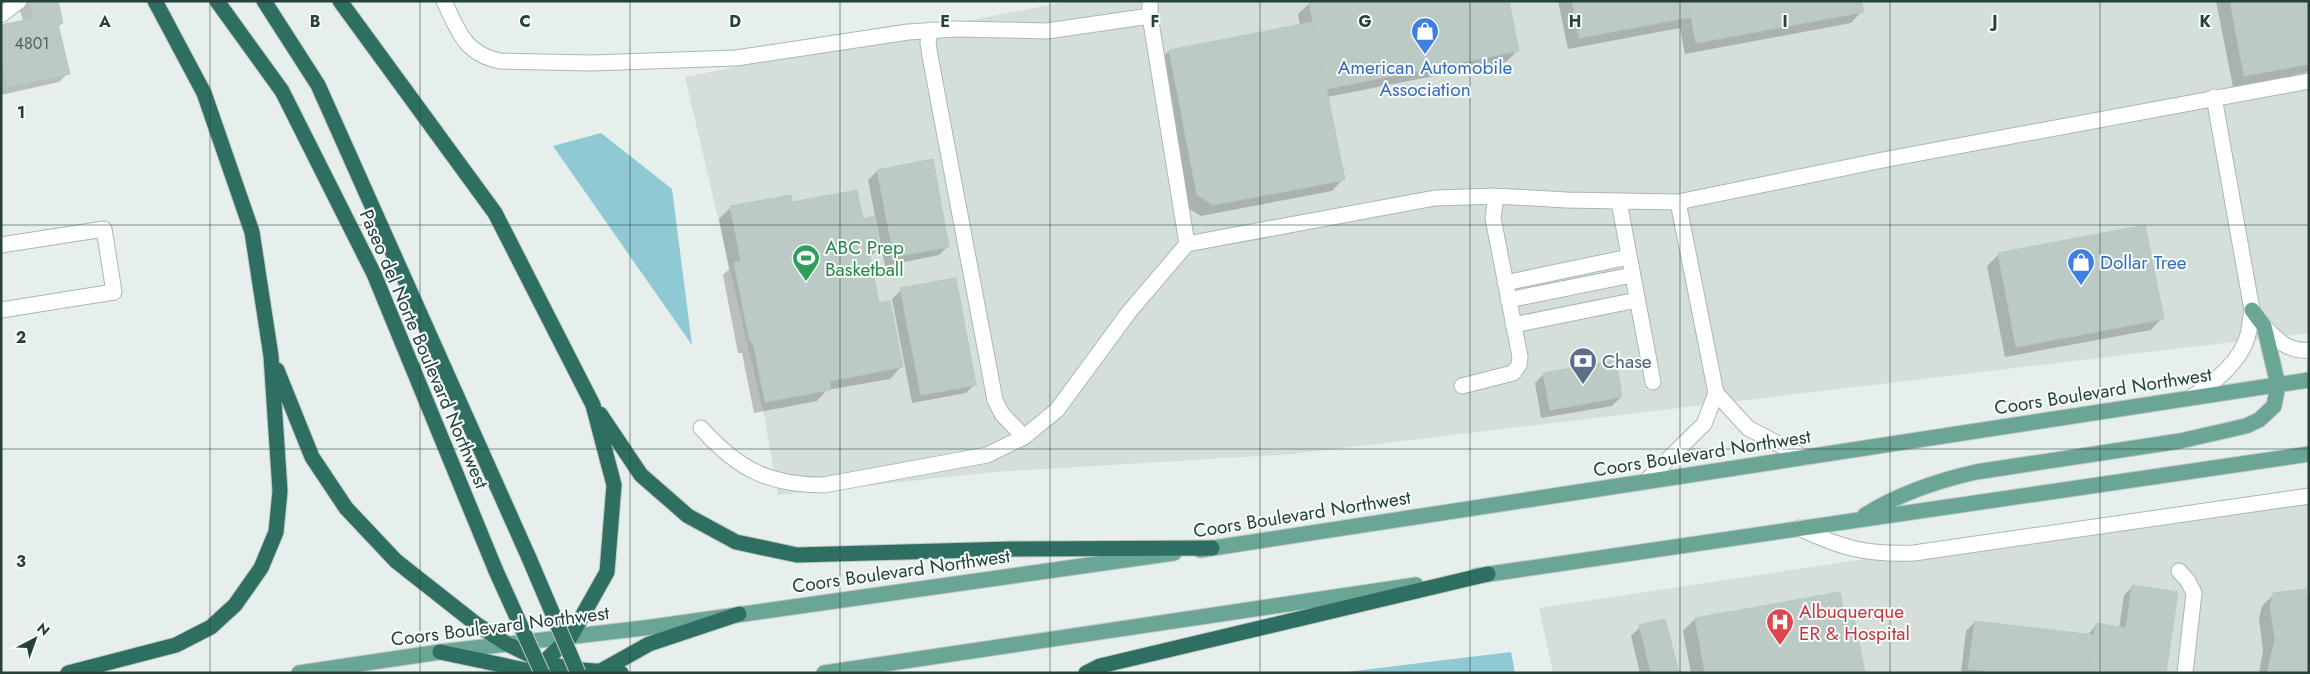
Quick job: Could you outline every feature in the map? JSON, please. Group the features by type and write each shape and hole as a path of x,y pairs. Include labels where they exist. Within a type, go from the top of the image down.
{"highway":[{"path":"68,673 176,645 211,627 235,605 262,568 276,532 280,491 271,356 252,232 204,93 155,1"},
{"name":"Paseo del Norte Boulevard Northwest","path":"217,1 282,91 374,274 535,670"},
{"name":"Paseo del Norte Boulevard Northwest","path":"264,1 318,85 529,558 578,673"},
{"path":"340,1 495,213 594,405 641,475 688,516 736,542 797,555 1011,549 1212,548"},
{"path":"271,356 312,457 346,508 396,561 476,624 506,644 535,670"},
{"path":"535,670 571,636 607,572 614,485 594,405"},
{"path":"1086,673 1100,666 1488,574"},
{"path":"599,672 649,644 739,614"},
{"path":"440,652 535,670 569,669 621,673"}],"main road":[{"path":"1859,519 1888,501 1920,486 1950,477 2180,441 2246,426 2268,414 2274,406 2278,385 2264,326 2252,310"},
{"name":"Coors Boulevard Northwest","path":"299,673 440,652 739,614 1212,548 2309,380"},
{"path":"824,673 2309,454"}],"lane":[{"path":"1,15 20,1"},
{"path":"444,1 466,43 475,52 486,58 500,61 591,63 736,58 930,30 1047,31 1150,9 1187,244"},
{"path":"930,30 928,43 931,63 995,400 1007,420 1024,438"},
{"path":"701,428 730,457 749,469 785,483 802,485 824,485 986,454 1024,438 1057,410 1129,312 1187,244 1434,198 1496,196 1619,202 1678,202 1769,182 2309,81"},
{"path":"2190,398 2222,374 2242,349 2247,337 2252,310 2214,98"},
{"path":"1462,386 1513,373 1519,364 1520,357 1493,218 1496,196"},
{"path":"1619,202 1653,382"},
{"path":"1678,202 1716,393 1748,428 1805,458"},
{"path":"1,245 104,229 114,292 1,310"},
{"path":"1505,283 1629,257"},
{"path":"1508,300 1632,275"},
{"path":"1513,325 1637,300"},
{"path":"2264,326 2282,344 2294,349 2309,350"},
{"path":"1646,482 1704,424 1716,393"},
{"path":"1799,528 1830,543 1856,550 1885,554 1914,553 2309,496"},
{"path":"2179,571 2194,593 2185,673"}],"shaded area":[{"path":"1069,1 2309,1 2309,333 1293,454 995,472 778,495 764,415 685,77"},
{"path":"2309,492 2309,673 1553,673 1539,608"}],"water":[{"path":"601,133 672,189 692,345 553,146"},
{"path":"1511,652 1515,673 1338,673"}],"building":[{"path":"29,1 58,1 63,23 58,24 70,74 7,87 1,62 1,25 33,18"},
{"path":"1509,1 1519,51 1326,89 1309,2"},
{"path":"1572,1 1688,1 1691,17 1579,38"},
{"path":"1688,1 1861,1 1864,12 1696,43"},
{"path":"2230,1 2309,1 2309,64 2244,76"},
{"path":"1313,22 1345,180 1213,205 1197,195 1169,50"},
{"path":"933,159 949,247 894,257 877,170"},
{"name":"ABC Prep Basketball","path":"857,190 863,219 874,216 880,249 869,251 879,303 890,301 903,367 830,381 830,390 765,402 753,342 750,342 734,263 741,261 730,206 791,195 792,202"},
{"name":"Dollar Tree","path":"2145,225 2164,319 2016,347 1998,253"},
{"path":"956,278 976,385 921,395 900,288"},
{"name":"Chase","path":"1616,360 1622,397 1550,410 1543,373"},
{"path":"2132,585 2178,592 2166,673 2088,673 2096,623 2126,628"},
{"path":"2306,589 2309,605 2309,673 2267,673 2275,639 2270,607 2273,593"},
{"name":"Albuquerque ER & Hospital","path":"1840,592 1845,619 1854,618 1865,673 1705,673 1695,618"},
{"path":"1665,619 1679,673 1651,673 1639,625"},
{"path":"1975,621 2094,635 2088,673 2001,673 1968,669"}],"place":[{"name":"American Automobile Association","path":"1425,55"},
{"name":"ABC Prep Basketball","path":"806,282"},
{"name":"Dollar Tree","path":"2081,286"},
{"name":"Chase","path":"1583,385"},
{"name":"Albuquerque ER & Hospital","path":"1780,646"}]}
